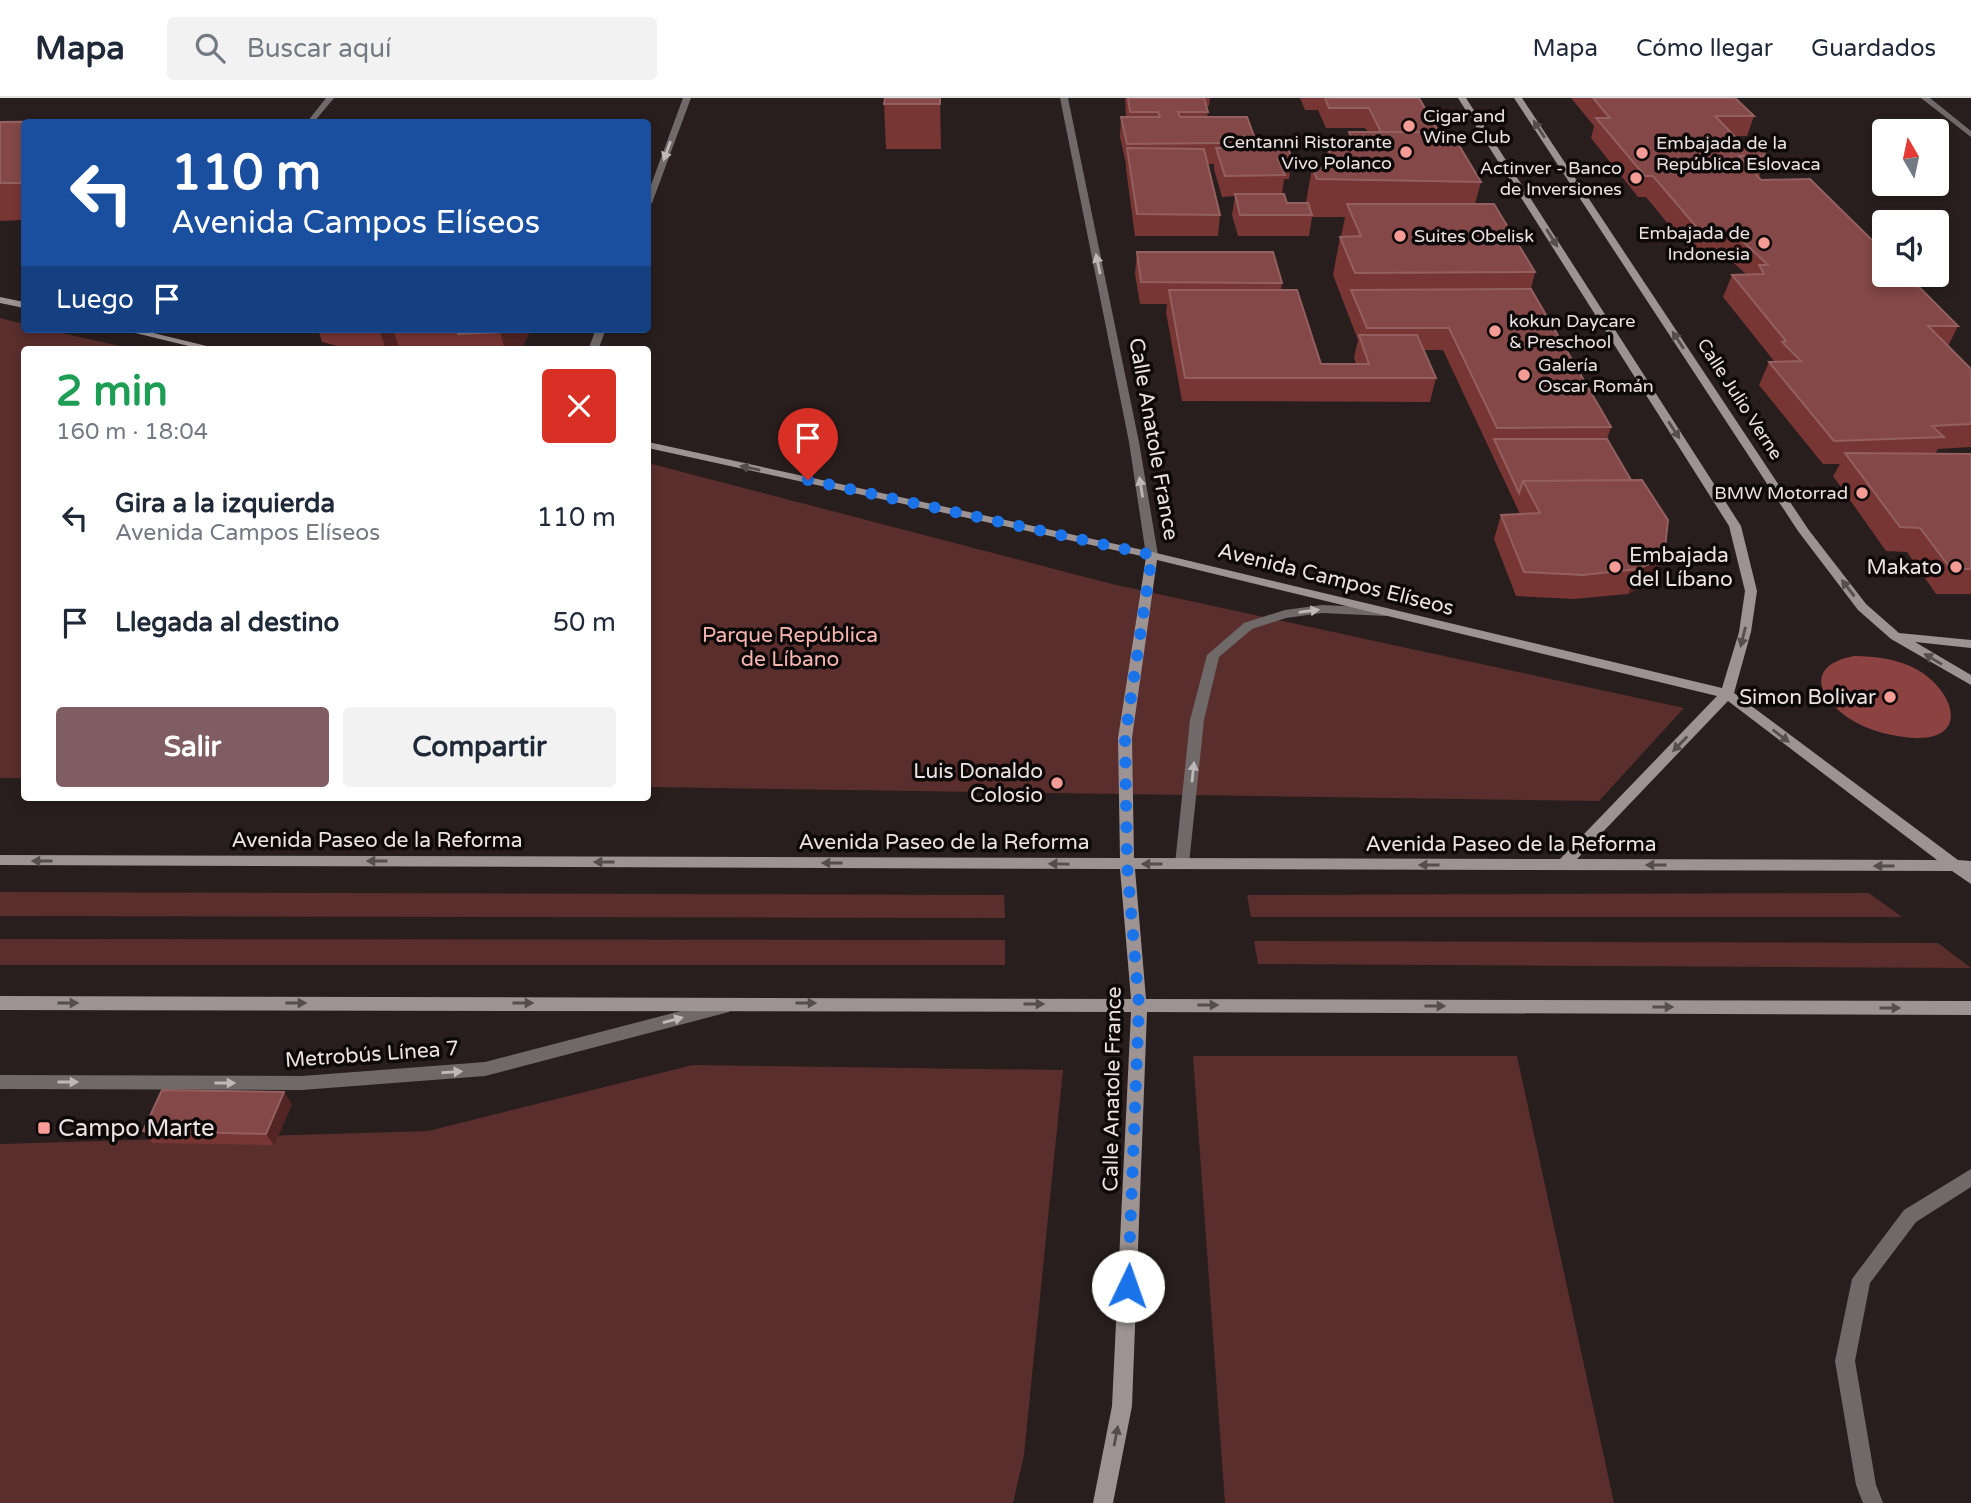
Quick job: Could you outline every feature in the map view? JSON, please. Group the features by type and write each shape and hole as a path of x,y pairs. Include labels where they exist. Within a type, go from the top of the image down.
{"street":[{"path":"312,119 330,98"},
{"path":"651,195 687,98"},
{"name":"Calle Anatole France","path":"1064,98 1134,442 1152,555 1125,738 1127,864 1139,1005 1122,1406 1103,1503"},
{"path":"1462,98 1735,526 1751,591 1745,632 1727,694 1563,865"},
{"name":"Calle Julio Verne","path":"1518,98 1804,531 1862,607 1895,636 1971,681"},
{"path":"1924,98 1971,135"},
{"path":"0,300 21,305"},
{"path":"147,333 201,346"},
{"name":"Avenida Campos Elíseos","path":"651,446 1152,555 1727,694"},
{"path":"1182,864 1197,720 1213,655 1248,626 1285,614 1322,609 1387,612"},
{"path":"1895,636 1971,644"},
{"path":"1727,694 1971,878"},
{"name":"Avenida Paseo de la Reforma","path":"0,860 1971,866"},
{"path":"0,1003 1971,1008"},
{"name":"Metrobús Línea 7","path":"0,1082 302,1083 485,1069 738,1003"},
{"path":"1873,1503 1866,1485 1845,1361 1861,1279 1910,1216 1971,1177"}],"green space":[{"path":"0,318 21,323 21,333 62,333 120,346 21,346 21,778 0,778"},
{"name":"Parque República de Líbano","path":"651,464 1112,584 1684,708 1599,801 651,787"},
{"path":"0,892 1004,895 1005,918 0,916"},
{"path":"1869,893 1902,917 1251,917 1247,895"},
{"path":"0,939 1005,940 1005,965 0,965"},
{"path":"1254,941 1938,943 1971,968 1258,964"},
{"path":"1193,1056 1517,1056 1614,1503 1225,1503"},
{"path":"693,1065 1063,1070 1024,1455 1013,1503 0,1503 0,1144 428,1131"}],"shaded area":[{"path":"1854,656 1894,660 1929,678 1947,700 1951,711 1950,722 1944,730 1933,736 1916,738 1890,735 1857,723 1838,710 1824,692 1821,683 1823,674 1839,660"}],"building":[{"path":"885,98 940,98 940,104 884,104"},
{"path":"1128,98 1204,98 1208,112 1178,112 1180,117 1247,117 1254,136 1221,137 1223,143 1127,144 1121,117 1160,117 1158,112 1130,112"},
{"path":"1325,98 1419,98 1439,132 1381,132 1369,108 1329,108"},
{"path":"1593,98 1735,98 1754,116 1715,116 1743,145 1756,145 1767,156 1739,156 1761,180 1810,179 1872,240 1872,287 1919,287 1958,326 1928,326 1971,369 1971,424 1932,426 1944,437 1834,441 1769,362 1801,361 1782,342 1786,341 1732,275 1764,274 1759,265 1768,265 1737,236 1705,237 1653,176 1645,176 1596,118 1610,118"},
{"path":"0,122 21,122 21,183 0,183"},
{"path":"1349,132 1451,132 1481,182 1317,179 1312,167 1335,167 1328,149 1357,150"},
{"path":"1127,148 1204,149 1220,215 1137,214"},
{"path":"1216,148 1288,148 1292,159 1278,159 1285,175 1225,176"},
{"path":"1235,194 1284,194 1287,203 1308,203 1312,215 1240,215"},
{"path":"1347,204 1494,204 1535,272 1355,273 1340,237 1361,236"},
{"path":"1137,252 1273,252 1282,283 1141,282"},
{"path":"1531,289 1611,427 1497,428 1449,328 1367,328 1351,290"},
{"path":"1169,290 1297,290 1321,364 1369,364 1359,335 1417,335 1436,378 1185,378"},
{"path":"1494,439 1607,439 1631,480 1523,481 1519,493"},
{"path":"1845,453 1971,454 1971,569 1951,569 1920,528 1900,527"},
{"path":"1642,480 1668,520 1664,557 1638,569 1583,575 1524,572 1501,515 1540,513 1523,481"},
{"path":"162,1090 284,1092 266,1134 143,1131"}],"place":[{"name":"Cigar and Wine Club","path":"1409,126"},
{"name":"Centanni Ristorante Vivo Polanco","path":"1406,152"},
{"name":"Embajada de la República Eslovaca","path":"1642,153"},
{"name":"Actinver - Banco de Inversiones","path":"1636,178"},
{"name":"Suites Obelisk","path":"1400,236"},
{"name":"Embajada de Indonesia","path":"1764,243"},
{"name":"kokun Daycare & Preschool","path":"1495,331"},
{"name":"Galería Oscar Román","path":"1524,375"},
{"name":"BMW Motorrad","path":"1862,493"},
{"name":"Embajada del Líbano","path":"1615,567"},
{"name":"Makato","path":"1956,567"},
{"name":"Simon Bolivar","path":"1890,697"},
{"name":"Luis Donaldo Colosio","path":"1057,783"},
{"name":"Campo Marte","path":"44,1128"}],"route":[{"path":"808,480 1152,555 1125,738 1127,864 1139,1005 1128,1286"}]}
